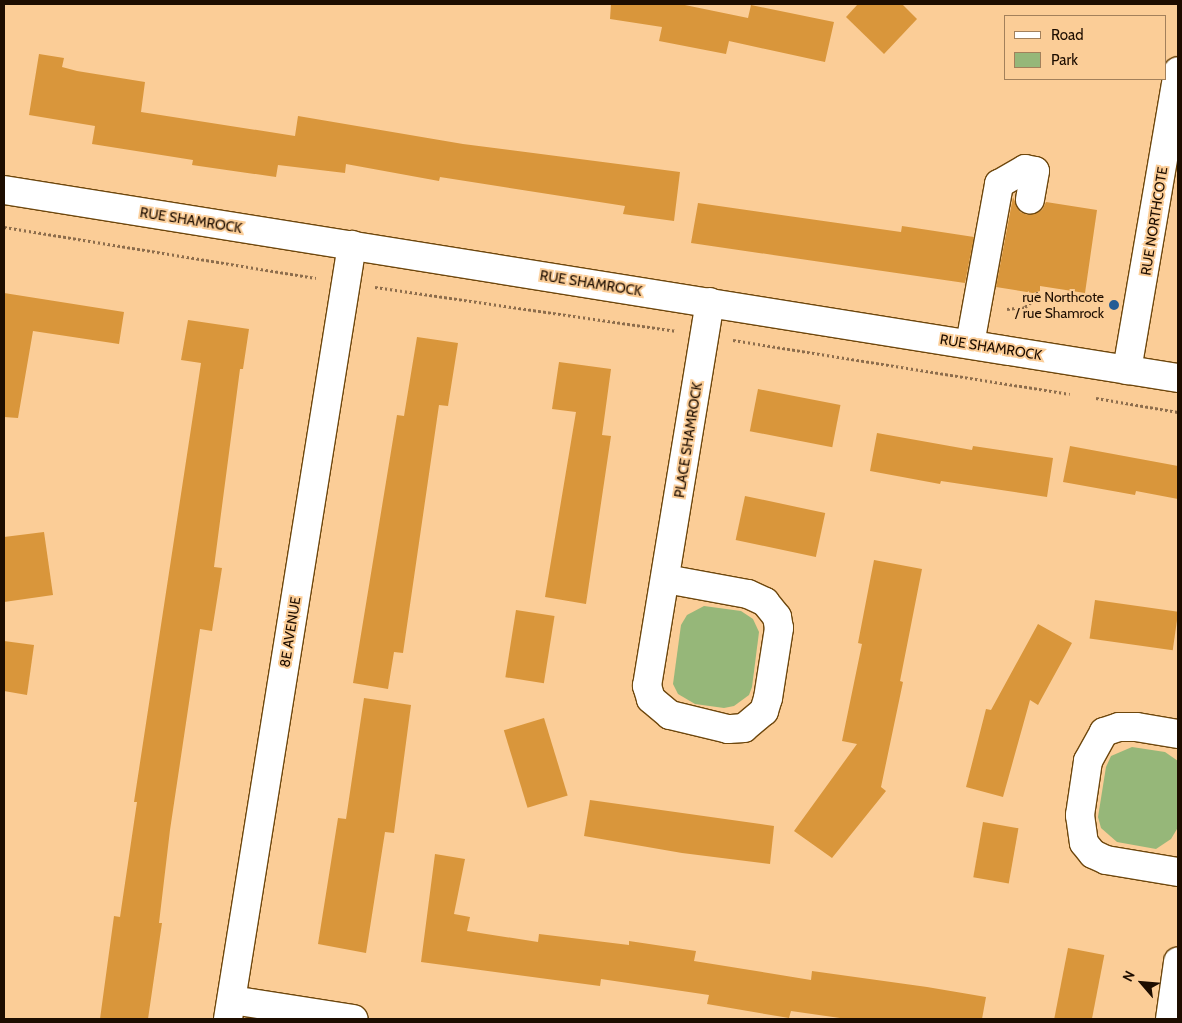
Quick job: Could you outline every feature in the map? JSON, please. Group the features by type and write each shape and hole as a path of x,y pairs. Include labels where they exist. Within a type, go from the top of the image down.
{"street":[{"name":"RUE NORTHCOTE","path":"1127,370 1178,71"},
{"path":"970,344 999,184 1026,169 1036,171 1030,200"},
{"name":"RUE SHAMROCK","path":"4,190 1178,378"},
{"name":"8E AVENUE","path":"230,1010 352,245"},
{"name":"PLACE SHAMROCK","path":"666,579 748,594 765,602 777,617 779,628 768,698 764,711 744,728 686,720 670,715 651,699 647,686 710,302"},
{"path":"1178,734 1128,727 1104,732 1088,761 1080,815 1084,843 1093,854 1106,860 1178,872"},
{"path":"1170,1019 1178,962"},
{"path":"230,1010 354,1019"}],"path":[{"path":"4,227 321,278"},
{"path":"373,286 680,332"},
{"path":"1001,309 1025,307 1035,299 1038,291"},
{"path":"731,340 1076,395"},
{"path":"1086,397 1178,412"}],"green space":[{"path":"704,606 741,611 753,619 759,632 752,687 749,695 734,706 724,708 695,704 678,694 673,684 681,625 687,615"},
{"path":"1132,747 1165,752 1178,761 1177,829 1171,839 1156,849 1117,842 1101,828 1098,817 1106,767 1111,756"}],"building":[{"path":"611,4 680,4 748,18 751,5 834,22 825,62 729,41 726,54 659,41 662,27 610,19"},
{"path":"858,4 902,4 917,19 884,54 846,17"},
{"path":"39,54 64,58 62,67 77,71 145,82 141,112 295,136 298,116 463,144 680,172 674,221 623,214 625,206 440,177 439,181 346,164 345,173 278,165 276,177 192,165 193,160 92,144 95,126 29,115"},
{"path":"1013,197 1020,212 1028,215 1042,210 1046,202 1097,210 1085,293 1040,286 1040,291 1033,293 996,287"},
{"path":"698,203 901,232 902,226 974,237 965,283 691,243"},
{"path":"4,293 124,312 119,344 33,331 18,418 4,417"},
{"path":"188,320 249,329 243,369 240,369 214,567 222,568 212,631 200,629 170,830 159,923 162,923 148,1019 100,1019 114,916 120,917 137,802 134,802 201,363 181,360"},
{"path":"417,337 458,343 448,406 439,405 403,653 394,652 388,689 353,683 397,415 404,416"},
{"path":"559,362 611,369 602,435 611,436 586,604 545,597 576,412 552,409"},
{"path":"758,389 840,405 832,447 750,431"},
{"path":"877,433 972,450 973,446 1053,458 1047,497 941,481 940,484 870,471"},
{"path":"1070,446 1178,466 1178,499 1136,491 1135,495 1063,482"},
{"path":"745,496 825,513 816,557 736,540"},
{"path":"44,532 53,595 4,602 4,537"},
{"path":"874,560 922,569 900,681 903,682 881,787 886,791 832,858 794,831 857,744 842,741 862,644 858,643"},
{"path":"1095,600 1178,612 1173,650 1090,639"},
{"path":"516,610 555,616 544,683 505,677"},
{"path":"1038,624 1072,643 1038,705 1030,700 1003,797 966,787 986,709 991,710"},
{"path":"4,641 34,645 27,695 4,691"},
{"path":"364,698 411,705 394,833 385,832 366,953 318,944 338,818 346,819"},
{"path":"544,718 568,795 528,808 504,730"},
{"path":"590,800 774,826 770,864 682,853 584,836"},
{"path":"983,822 1018,828 1009,883 973,877"},
{"path":"435,854 465,859 454,914 470,917 467,931 538,942 539,934 629,945 629,941 696,951 694,961 811,980 812,971 986,997 982,1019 847,1019 791,1011 789,1018 707,1004 709,995 601,979 600,986 421,962"},
{"path":"1068,948 1104,955 1092,1019 1054,1019"}],"place":[{"name":"rue Northcote / rue Shamrock","path":"1114,305"}]}
